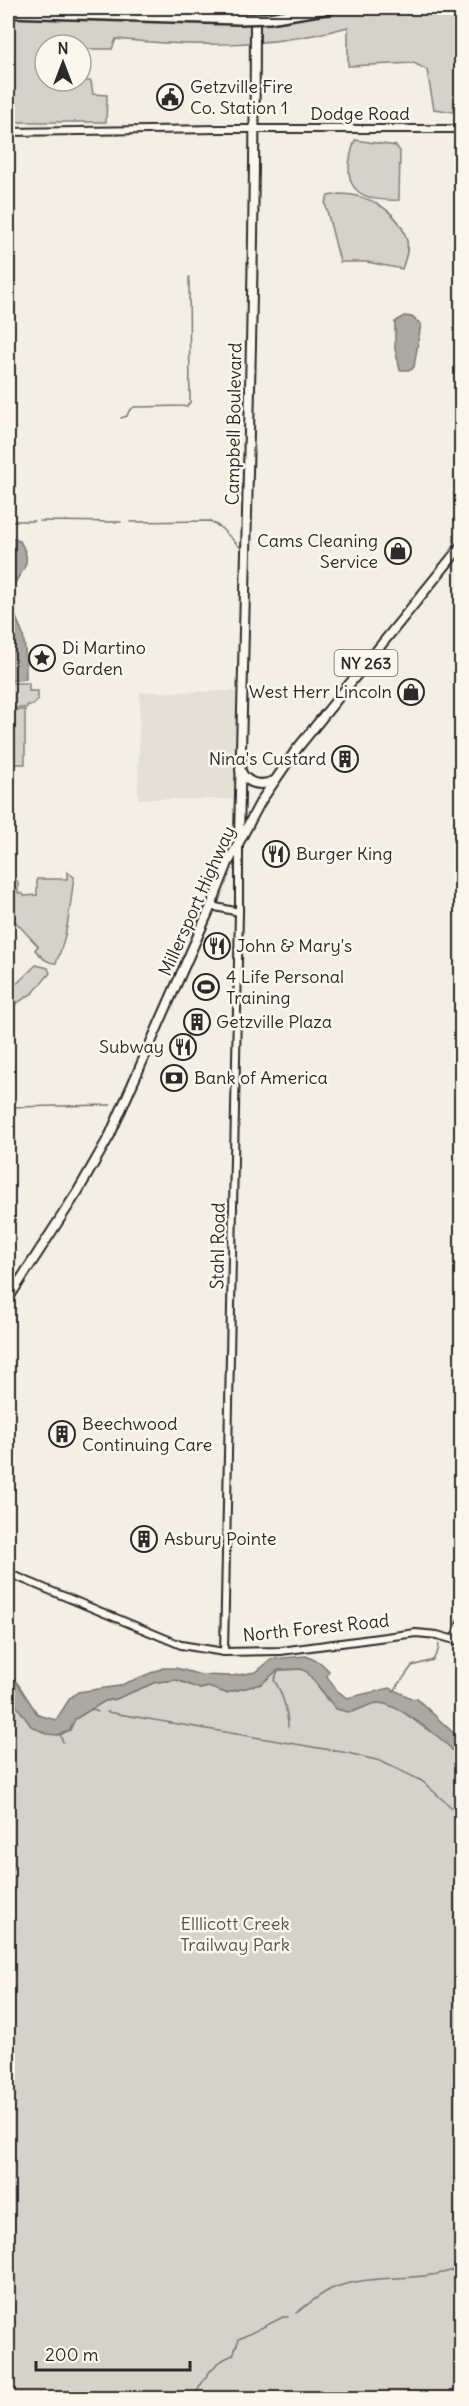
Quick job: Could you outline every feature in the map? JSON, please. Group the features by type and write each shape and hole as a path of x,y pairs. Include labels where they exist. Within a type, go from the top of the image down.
{"highway":[{"path":"8,12 239,19 269,18 331,8"}],"main road":[{"name":"Campbell Boulevard","path":"239,840 248,513 255,8"},
{"name":"Millersport Highway","path":"8,1299 78,1191 110,1135 239,840 274,781 310,731 462,545"},
{"path":"240,770 243,776 252,783 262,784 274,781"}],"street":[{"name":"Dodge Road","path":"8,132 462,129"},
{"name":"Stahl Road","path":"224,1652 239,840"},
{"path":"211,906 239,912"},
{"name":"North Forest Road","path":"8,1573 181,1645 224,1652 281,1651 417,1633 462,1642"},
{"path":"454,1639 462,1621"}],"shaded area":[{"path":"404,316 412,317 421,324 414,367 411,370 400,370 395,349 395,322"},
{"path":"8,537 20,541 26,558 26,564 16,580 11,596 12,606 24,641 26,679 8,681"},
{"path":"237,691 236,770 233,799 138,799 140,692"},
{"path":"306,1656 321,1663 329,1671 327,1676 335,1689 347,1698 390,1688 417,1699 461,1740 461,1767 454,1758 455,1753 449,1747 430,1730 406,1714 385,1704 377,1703 350,1712 336,1709 307,1672 301,1669 278,1670 261,1684 226,1693 208,1687 200,1689 177,1680 156,1682 116,1699 105,1701 75,1719 70,1730 57,1735 47,1734 31,1726 8,1694 8,1673 38,1715 56,1720 70,1698 78,1692 119,1686 163,1668 176,1668 201,1675 232,1676 256,1672 272,1659"}],"green space":[{"path":"8,8 461,8 461,113 434,109 427,70 414,63 348,66 348,27 291,39 233,44 116,39 112,49 93,49 93,33 33,33 33,93 107,95 106,122 8,122"},
{"path":"355,140 396,146 400,151 399,200 370,198 354,187 349,168"},
{"path":"340,194 372,201 398,221 407,241 402,269 367,262 340,262 325,203 328,196"},
{"path":"8,683 29,683 29,691 38,691 38,700 33,705 27,705 27,708 8,708"},
{"path":"8,710 25,710 25,764 8,764"},
{"path":"67,872 74,877 70,910 60,952 56,963 53,963 44,959 35,950 38,946 11,917 8,920 8,898 12,897 12,881 15,879 18,882 18,893 24,896 37,895 37,879 67,879"},
{"path":"36,965 48,968 50,973 33,993 8,1009 8,992"},
{"name":"Elllicott Creek Trailway Park","path":"303,1669 309,1672 327,1700 352,1712 379,1703 395,1707 445,1741 455,1753 454,1758 461,1767 461,2398 8,2398 8,1694 31,1726 60,1735 70,1730 75,1719 105,1701 116,1699 156,1682 177,1680 200,1689 208,1687 226,1693 261,1684 278,1670"}],"waterway":[{"path":"121,418 127,416 134,407 187,406 190,402 189,277"},
{"path":"8,521 34,521"},
{"path":"40,521 121,522"},
{"path":"130,522 210,521 221,528 240,547"},
{"path":"8,1107 111,1105"},
{"path":"394,1691 412,1666 433,1660 439,1644"},
{"path":"278,1671 274,1680 284,1702 288,1727"},
{"path":"91,1709 98,1712"},
{"path":"107,1712 348,1753 380,1761 422,1781 462,1817"},
{"path":"60,1735 63,1742"},
{"path":"296,2313 327,2291 346,2284 378,2279 427,2276 459,2268"},
{"path":"193,2398 214,2367 233,2355 239,2339 283,2317 288,2317"}],"place":[{"name":"Getzville Fire Co. Station 1","path":"170,97"},
{"name":"Cams Cleaning Service","path":"398,551"},
{"name":"Di Martino Garden","path":"42,658"},
{"name":"West Herr Lincoln","path":"411,692"},
{"name":"Nina's Custard","path":"345,759"},
{"name":"Burger King","path":"276,854"},
{"name":"John & Mary's","path":"217,946"},
{"name":"4 Life Personal Training","path":"206,987"},
{"name":"Getzville Plaza","path":"197,1022"},
{"name":"Subway","path":"183,1047"},
{"name":"Bank of America","path":"174,1078"},
{"name":"Beechwood Continuing Care","path":"62,1434"},
{"name":"Asbury Pointe","path":"144,1539"}]}
